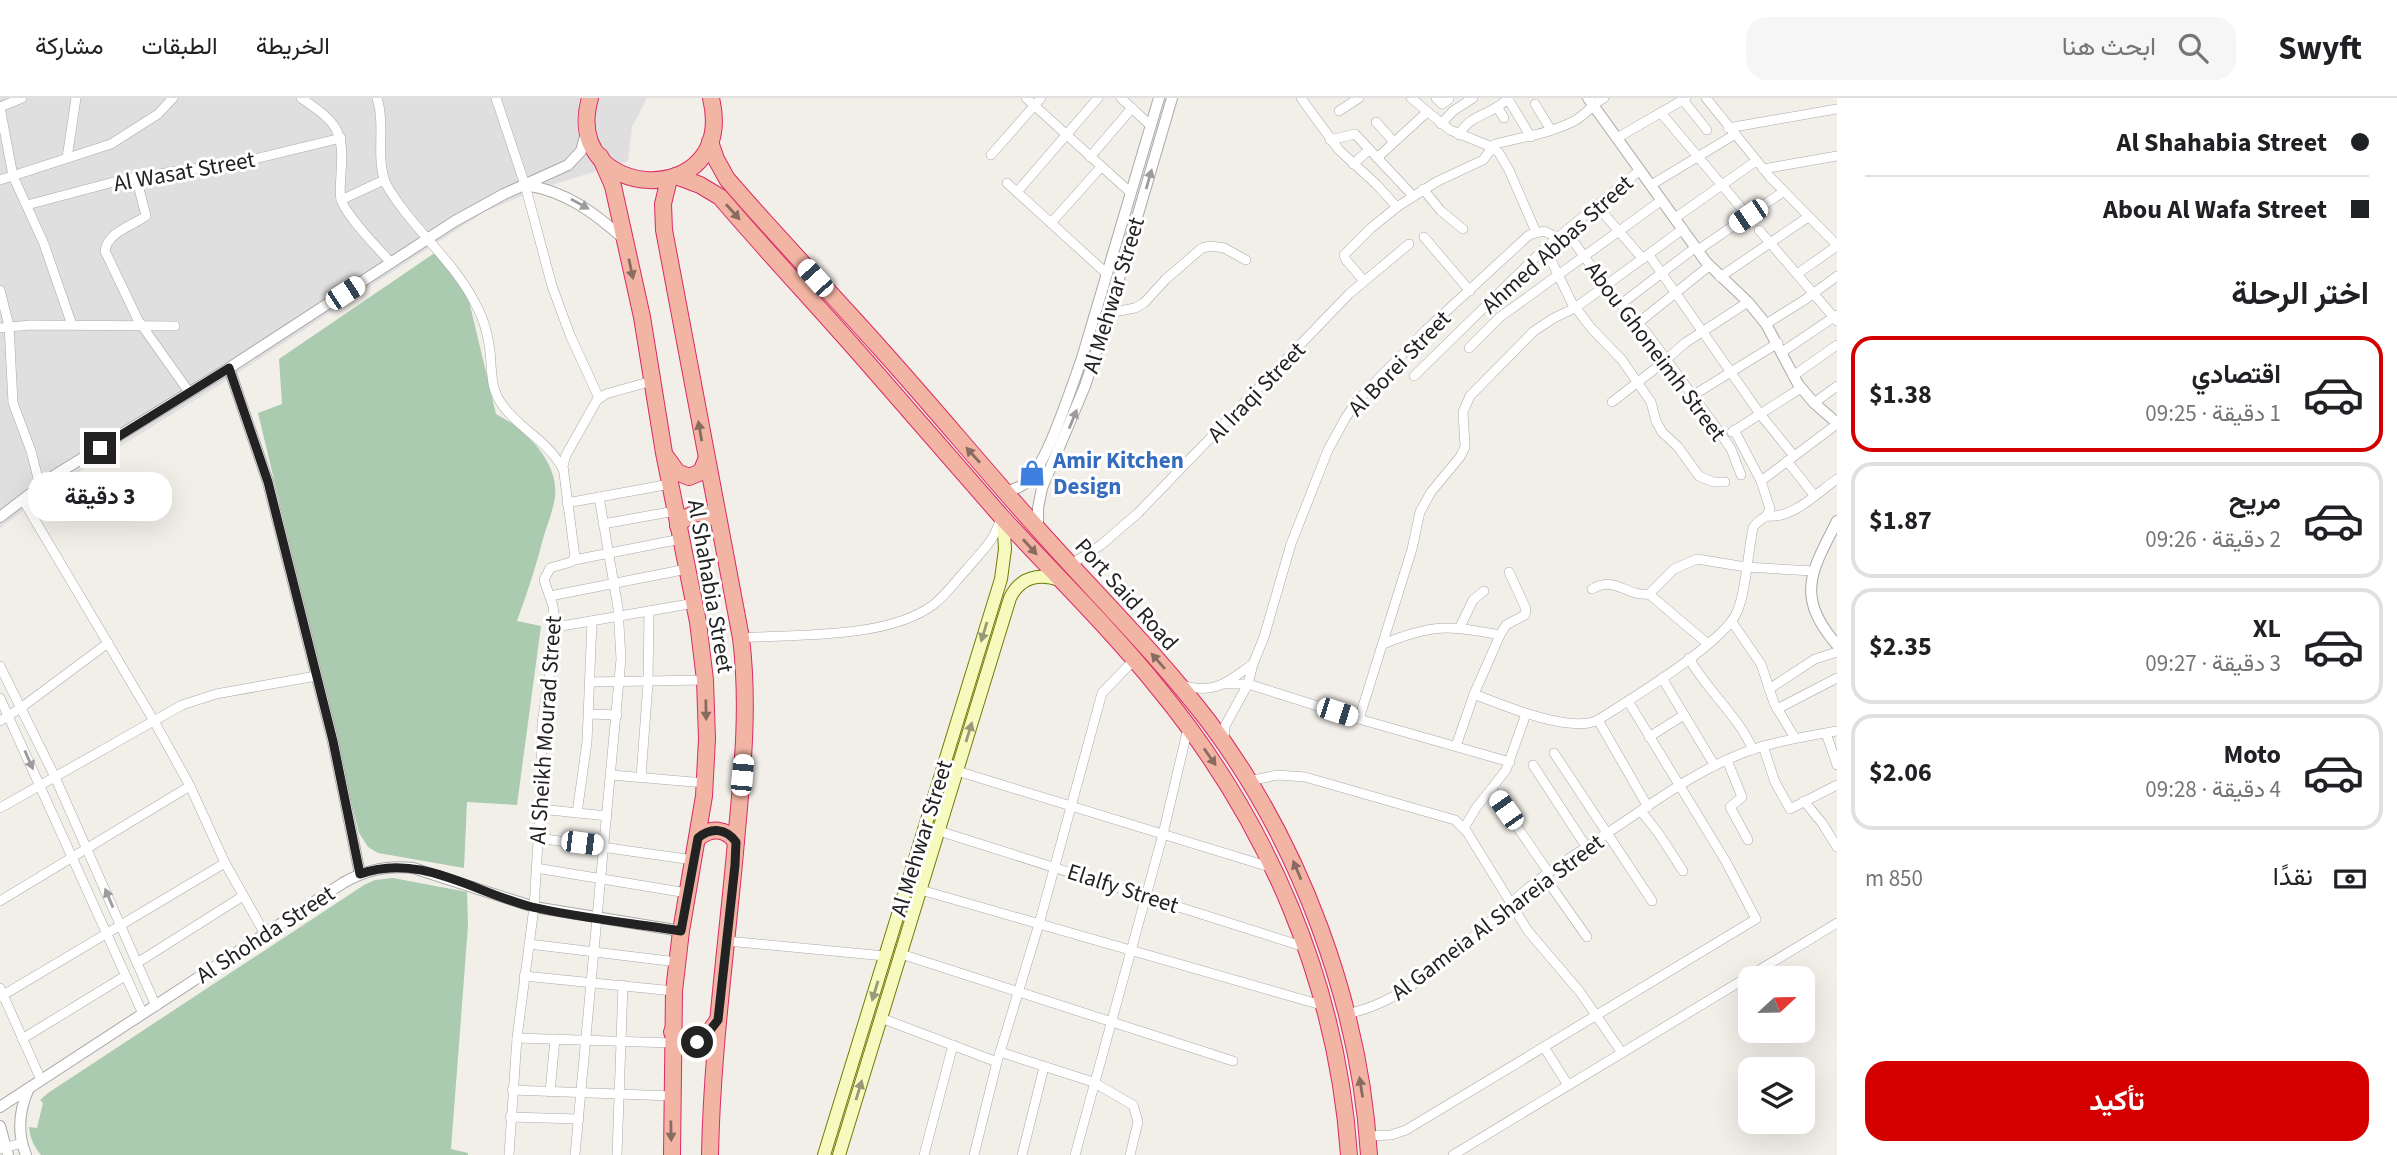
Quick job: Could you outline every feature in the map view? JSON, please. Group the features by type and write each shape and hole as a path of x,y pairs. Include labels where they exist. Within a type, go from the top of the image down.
{"highway":[{"path":"600,156 614,170 631,178 650,182 673,178 693,166 710,142 715,120 712,98"},
{"path":"588,101 588,129"},
{"name":"Al Shahabia Street","path":"588,129 612,186 642,317 664,453 695,603 705,680 705,783 674,991 672,1155"},
{"name":"Port Said Road","path":"710,142 727,179 1178,684 1248,779 1273,820 1311,904 1345,1014 1359,1074 1369,1155"},
{"name":"Port Said Road","path":"673,178 699,185 720,197 1002,517 1134,660 1188,727 1230,787 1274,868 1306,948 1325,1006 1339,1073 1349,1155"},
{"name":"Al Shahabia Street","path":"673,178 663,204 664,230 741,638 746,715 718,1020 710,1155"},
{"path":"867,362 876,360 881,352 880,348"},
{"path":"894,394 896,383 908,380"},
{"path":"664,453 677,472 686,477 701,472 706,460"},
{"path":"678,525 694,513 708,514 717,519"},
{"path":"1230,787 1248,779"},
{"path":"698,838 706,832 718,830 727,833 736,842"},
{"path":"672,1038 694,1043 704,1038 718,1020"}],"main road":[{"name":"Al Mehwar Street","path":"824,1155 1002,572 1005,549 1002,517"},
{"name":"Al Mehwar Street","path":"839,1155 1012,593 1022,582 1035,576 1060,580"},
{"path":"930,808 944,813"}],"street":[{"path":"22,98 0,107 13,176 44,244 72,325"},
{"path":"67,158 76,98"},
{"path":"0,180 116,141 158,114 173,98"},
{"path":"302,98 334,124 341,138 343,153 341,200 345,209 391,263"},
{"path":"377,98 382,119 381,167 384,180 464,286 480,312 489,342 491,378 497,398 510,414 548,446 563,470"},
{"path":"496,98 525,185 555,294 599,398"},
{"path":"1026,98 1131,193"},
{"path":"991,155 1041,98"},
{"path":"1017,192 1098,98"},
{"path":"1121,98 1151,126"},
{"name":"Al Mehwar Street","path":"1004,491 1018,488 1030,480 1075,379 1160,98"},
{"name":"Al Mehwar Street","path":"1038,529 1042,488 1077,408 1109,313 1172,98"},
{"path":"1301,98 1330,140 1397,207"},
{"path":"1411,98 1426,113 1459,135 1492,147 1507,165 1536,232 1548,232 1558,238"},
{"path":"1436,98 1442,104 1449,99 1456,109"},
{"path":"1441,124 1456,109 1473,98"},
{"path":"1459,135 1470,120 1497,107 1508,98 1531,137"},
{"path":"1364,281 1344,255 1397,207 1423,189 1481,161 1498,143 1531,137 1576,120 1590,101 1604,98"},
{"path":"1706,98 1783,192 1837,245 1797,274"},
{"path":"1339,111 1357,99"},
{"path":"1617,138 1684,99 1707,130"},
{"path":"1590,101 1710,265 1766,324 1801,388 1837,423 1761,481"},
{"path":"1535,104 1551,130"},
{"path":"1497,107 1504,118"},
{"path":"1090,157 1132,108"},
{"path":"1651,185 1698,157 1731,131 1837,109"},
{"path":"1377,158 1426,113"},
{"path":"1661,113 1748,216"},
{"path":"1377,122 1394,142"},
{"path":"0,517 40,486 229,368 427,239 484,204 556,172 571,162 580,151 588,129"},
{"path":"1330,140 1353,134 1413,196"},
{"name":"Al Wasat Street","path":"27,205 136,177 232,164 341,138"},
{"path":"1353,164 1369,150"},
{"path":"1675,218 1722,185 1760,165 1837,156"},
{"path":"1051,223 1101,167"},
{"name":"Ahmed Abbas Street","path":"1414,376 1545,248 1640,170"},
{"path":"136,177 146,218 132,223 109,240 105,248 141,326 189,392"},
{"path":"341,200 384,180"},
{"path":"1007,183 1107,274"},
{"path":"525,185 579,203 625,240"},
{"path":"1423,189 1441,211 1463,229"},
{"path":"1621,304 1697,248 1783,192"},
{"path":"1469,348 1500,317 1662,200"},
{"path":"1597,205 1662,273 1814,495"},
{"path":"1720,277 1808,217"},
{"path":"1359,719 1412,549 1420,512 1431,492 1465,447 1463,418 1467,401 1528,337 1554,318 1575,308 1683,229"},
{"path":"1692,396 1731,372 1836,318 1759,230"},
{"name":"Abou Ghoneimh Street","path":"1566,231 1605,287 1638,323 1723,438 1734,455 1741,475"},
{"name":"Al Borei Street","path":"1224,743 1228,719 1248,684 1253,664 1265,637 1291,544 1335,435 1358,400 1426,330 1529,235 1536,232"},
{"path":"1424,237 1470,291"},
{"name":"Al Iraqi Street","path":"1070,565 1111,537 1147,505 1364,281 1409,244"},
{"path":"1109,313 1135,308 1144,303 1166,279 1202,248 1224,248 1246,260"},
{"path":"1545,248 1575,308 1618,355 1651,402 1659,428 1681,450 1695,471 1709,481 1725,482"},
{"path":"1638,323 1710,265"},
{"path":"1766,324 1837,276"},
{"path":"0,290 13,403 31,451 40,486"},
{"path":"1612,402 1703,331 1748,302"},
{"path":"5,327 175,326"},
{"path":"1793,376 1837,345"},
{"path":"229,368 268,482 333,741 360,874"},
{"path":"652,381 599,398 566,455 563,470 574,560 609,554 678,525"},
{"path":"1814,403 1837,386"},
{"path":"1723,438 1801,388"},
{"path":"1734,430 1761,481 1770,507 1767,516"},
{"path":"1474,694 1526,714 1581,725 1598,720 1662,678 1708,644 1732,622 1741,600 1754,525 1767,516 1790,513 1837,479"},
{"path":"568,503 670,484"},
{"path":"575,1155 620,682 619,617 599,497"},
{"path":"23,500 154,721 190,786 225,863 265,934"},
{"path":"741,638 865,630 907,619 933,605 954,585 989,545 1002,517"},
{"path":"1837,521 1813,571 1811,592 1821,626 1837,645"},
{"path":"604,524 678,525"},
{"path":"1649,594 1674,569 1697,559 1746,568 1813,571"},
{"name":"Al Sheikh Mourad Street","path":"509,1155 517,1038 534,907 542,723 556,627 550,596 544,584 547,571 553,566 574,560"},
{"path":"550,596 687,569"},
{"path":"1456,747 1474,694 1500,635 1506,625 1525,615 1526,609 1508,572"},
{"path":"1592,590 1601,584 1615,584 1632,592 1649,594 1708,644"},
{"path":"1460,627 1473,600 1484,591"},
{"path":"556,627 695,603"},
{"path":"641,777 648,683 649,611"},
{"path":"577,813 589,715 592,621"},
{"path":"1732,622 1761,664 1777,709 1795,738"},
{"path":"1382,644 1425,629 1460,627 1500,635"},
{"path":"4,718 108,643"},
{"path":"1769,689 1815,659 1837,653"},
{"path":"1689,658 1709,690 1734,718 1753,750"},
{"path":"974,1155 997,1062 1039,924 1102,693 1134,660"},
{"path":"1178,684 1209,690 1225,684 1253,664"},
{"path":"0,666 55,777 156,1006"},
{"path":"0,808 182,705 216,694 316,676"},
{"path":"1662,678 1715,766"},
{"path":"1777,709 1837,678"},
{"path":"590,682 705,680"},
{"path":"1225,684 1248,684 1510,762"},
{"path":"0,698 4,718 41,787 143,1014"},
{"path":"1368,1136 1401,1132 1756,919 1725,860 1628,701"},
{"path":"1464,828 1502,777 1510,762 1526,714"},
{"path":"589,715 617,715"},
{"path":"1649,737 1684,715"},
{"path":"1598,720 1644,809 1682,871"},
{"path":"1074,1155 1163,834 1188,727"},
{"name":"Al Gameia Al Shareia Street","path":"1345,1014 1370,1008 1392,997 1455,952 1547,874 1680,786 1727,760 1753,750 1795,738 1837,731"},
{"path":"1826,733 1837,764"},
{"path":"1763,747 1775,782 1790,809 1837,785"},
{"path":"1554,753 1652,901"},
{"path":"1727,760 1742,797 1730,807 1748,840"},
{"path":"1533,765 1587,848"},
{"path":"957,771 1274,868"},
{"path":"611,775 705,783"},
{"path":"1248,779 1277,775 1305,777 1448,816 1464,828 1534,940 1580,992 1622,1053"},
{"path":"0,901 190,786"},
{"path":"1491,789 1587,937"},
{"path":"1804,802 1837,847"},
{"path":"540,809 607,816"},
{"name":"Elalfy Street","path":"939,831 1306,948"},
{"path":"538,838 693,860"},
{"path":"41,1080 1,993 108,934 225,863"},
{"name":"Al Shohda Street","path":"0,1107 342,883 360,874 386,867 413,868 534,907 681,931"},
{"path":"536,868 687,893"},
{"path":"920,890 1325,1006"},
{"path":"137,963 243,896"},
{"path":"1453,1155 1837,923"},
{"path":"727,942 886,956"},
{"path":"529,944 677,962"},
{"path":"901,954 1233,1061"},
{"path":"22,1039 125,976"},
{"path":"524,976 674,991"},
{"path":"617,1155 623,985"},
{"path":"881,1018 997,1062"},
{"path":"517,1038 619,1041 672,1038"},
{"path":"550,1092 555,1039"},
{"path":"925,1155 953,1045"},
{"path":"1544,1047 1568,1085"},
{"path":"1000,1052 1093,1083 1133,1105 1138,1122 1130,1155"},
{"path":"1022,1155 1044,1067"},
{"path":"26,1155 22,1143 21,1115 29,1088"},
{"path":"512,1090 671,1096"},
{"path":"510,1117 579,1119"},
{"path":"0,1126 5,1151 22,1143"}],"shaded area":[{"path":"0,98 647,98 632,127 628,161 536,190 484,212 224,382 61,483 0,528"}],"green space":[{"path":"436,252 468,297 496,414 518,428 538,448 552,471 555,484 553,508 517,621 541,626 517,805 467,802 464,868 378,853 368,847 359,833 258,413 282,404 279,359"},
{"path":"393,878 467,892 468,926 451,1149 468,1155 41,1155 34,1146 29,1127 37,1128 43,1103 40,1100 48,1093 364,885 375,880"}],"place":[{"name":"Amir Kitchen Design","path":"1032,473"}],"route":[{"path":"100,448 229,368 268,482 333,741 360,874 386,867 413,868 534,907 681,931 698,838 715,830 733,837 736,842 735,865 718,1020 704,1038 697,1042"}]}
